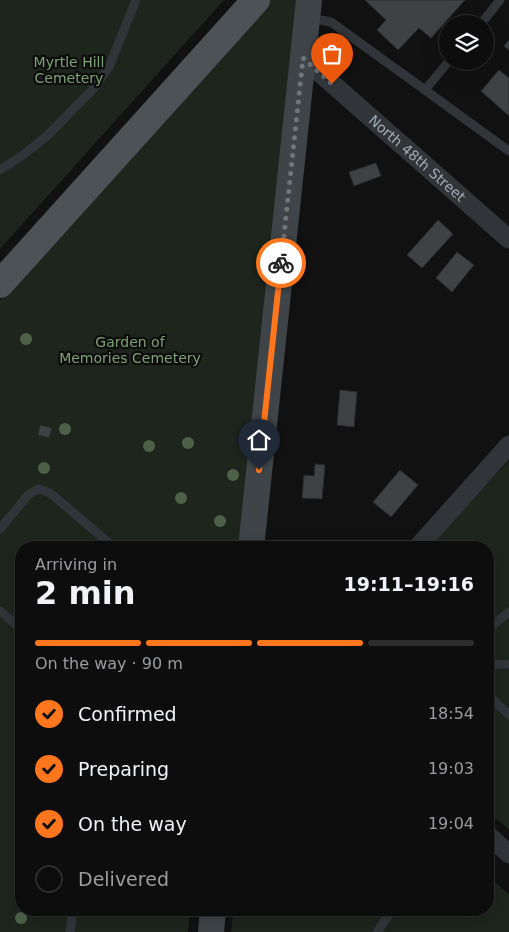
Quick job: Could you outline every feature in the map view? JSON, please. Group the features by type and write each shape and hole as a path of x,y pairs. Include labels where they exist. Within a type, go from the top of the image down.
{"main road":[{"path":"0,284 256,0"}],"street":[{"path":"252,541 303,58 316,13"},
{"name":"North 48th Street","path":"303,58 509,238"},
{"path":"423,541 509,445"},
{"path":"494,840 509,854"},
{"path":"211,932 213,916"}],"lane":[{"path":"0,170 48,136 92,90 109,67 136,0"},
{"path":"488,15 500,0"},
{"path":"316,13 509,151"},
{"path":"425,90 442,70"},
{"path":"0,528 28,495 38,490 50,493 107,541"},
{"path":"0,611 15,624"},
{"path":"494,624 509,612"},
{"path":"494,665 509,664"},
{"path":"494,701 509,715"},
{"path":"70,932 71,916"},
{"path":"380,931 389,916"}],"green space":[{"name":"Myrtle Hill Cemetery","path":"0,0 224,0 0,249"},
{"name":"Garden of Memories Cemetery","path":"267,0 298,0 240,541 15,541 15,916 189,916 188,932 0,932 0,300"},
{"path":"509,461 509,830 494,816 494,541 432,541"},
{"path":"494,881 509,895 509,932 231,932 232,916 494,916"}],"building":[{"path":"365,0 465,0 452,15 439,15 439,29 431,38 419,28 398,50 377,30 386,20"},
{"path":"509,40 509,50 504,46"},
{"path":"499,70 509,78 509,116 481,91"},
{"path":"376,163 381,176 354,186 349,172"},
{"path":"438,220 453,234 422,268 407,255"},
{"path":"457,252 474,265 452,292 436,278"},
{"path":"340,390 357,392 354,427 337,425"},
{"path":"40,425 52,428 49,438 38,435"},
{"path":"315,464 325,465 322,499 302,498 304,475 314,476"},
{"path":"400,470 418,485 391,517 373,502"}],"way so far":[{"path":"281,263 303,58 332,84"}],"route":[{"path":"259,470 281,263"}]}
